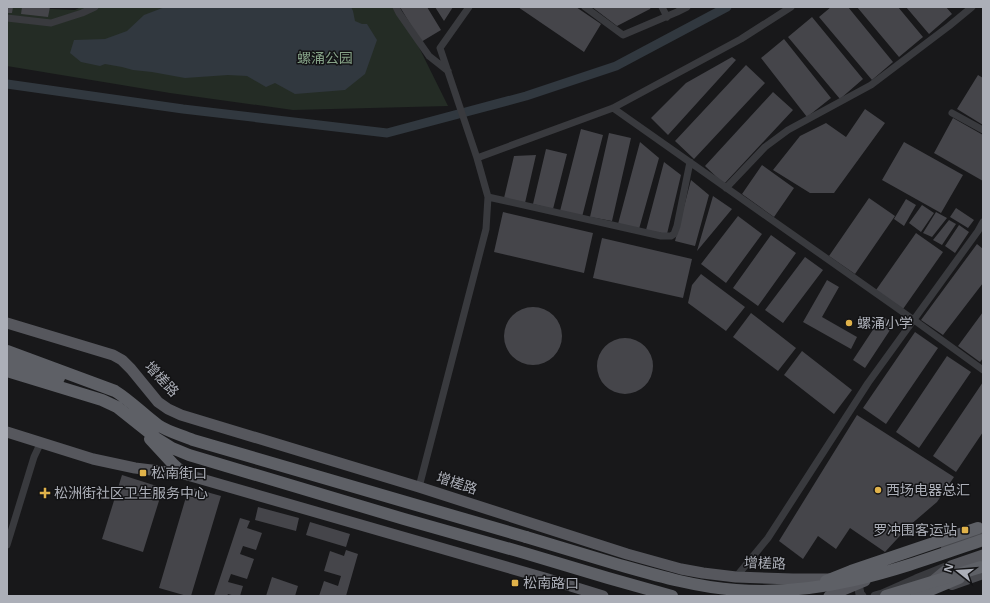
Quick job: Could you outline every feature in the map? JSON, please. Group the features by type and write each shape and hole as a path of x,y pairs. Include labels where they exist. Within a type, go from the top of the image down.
{"highway":[{"name":"增槎路","path":"7,351 115,391 125,397 158,425 193,440 673,580 722,588 755,591 818,587 864,579 920,562 983,540"},
{"path":"7,362 97,390 125,397"},
{"path":"7,371 102,400 117,407 156,438 189,456 672,596"},
{"path":"134,420 164,455 184,474"},
{"path":"792,596 851,571 983,526"},
{"path":"886,596 983,566"},
{"path":"916,596 983,566"}],"main road":[{"name":"增槎路","path":"7,323 113,355 122,360 131,369 158,402 181,415 419,487 627,554 698,573 736,577 793,579 840,578 886,571 916,562 942,558 983,546"},
{"path":"7,432 93,459 128,467 184,474 602,596"},
{"path":"916,562 950,545 983,533"},
{"path":"916,596 951,566 983,566"},
{"path":"922,596 983,566"},
{"path":"829,596 886,571"},
{"path":"698,573 720,586 726,596"}],"street":[{"path":"7,18 51,23 81,10 95,7"},
{"path":"396,7 430,56 448,71"},
{"path":"419,487 486,229 488,197 477,158 440,48 469,7"},
{"path":"585,7 623,35 687,7"},
{"path":"662,7 667,17"},
{"path":"477,158 612,108 741,39 791,7"},
{"path":"726,188 765,147 788,130 871,85 972,7"},
{"path":"612,108 983,370"},
{"path":"952,113 983,130"},
{"path":"488,197 660,236 671,236 674,234 677,226 690,162"},
{"path":"736,577 768,538 868,383 983,222"},
{"path":"7,545 34,457 41,442"},
{"path":"875,596 951,566"},
{"path":"858,584 860,594 862,596"}],"green space":[{"name":"螺涌公园","path":"7,7 75,10 81,7 399,7 448,106 293,110 170,93 7,66"}],"shaded area":[{"path":"165,7 351,7 355,21 362,24 367,24 377,40 365,74 345,90 295,94 275,83 266,87 247,76 228,75 185,78 105,64 100,66 81,62 70,53 74,40 105,39 127,31 144,15"}],"building":[{"path":"7,7 13,7 12,13 7,13"},
{"path":"22,7 50,7 48,17 21,14"},
{"path":"400,7 427,7 441,30 421,42"},
{"path":"435,7 453,7 444,21"},
{"path":"518,7 576,7 601,24 584,52"},
{"path":"592,7 651,7 650,9 617,26"},
{"path":"831,7 848,7 893,62 872,80 819,17"},
{"path":"857,7 898,7 923,37 899,57"},
{"path":"906,7 946,7 952,14 929,34"},
{"path":"812,17 863,79 840,99 788,37"},
{"path":"784,39 831,98 807,117 761,58"},
{"path":"732,57 736,60 668,135 651,118 686,83"},
{"path":"746,65 765,83 694,159 675,141"},
{"path":"978,75 983,78 983,125 957,109"},
{"path":"773,92 793,110 724,184 705,166"},
{"path":"865,109 885,123 834,193 810,193 773,170 800,136 826,123 846,137"},
{"path":"953,118 983,135 983,181 934,153"},
{"path":"581,129 603,135 582,217 560,211"},
{"path":"609,133 631,138 612,221 590,217"},
{"path":"640,142 659,158 639,229 618,224"},
{"path":"904,142 963,175 941,213 882,180"},
{"path":"546,149 567,154 553,209 533,204"},
{"path":"536,155 525,203 504,198 514,156"},
{"path":"664,162 681,175 667,234 646,230"},
{"path":"762,165 794,188 774,217 742,194"},
{"path":"691,180 709,195 695,246 675,241"},
{"path":"713,196 732,209 697,251"},
{"path":"869,198 895,216 855,274 829,256"},
{"path":"906,199 916,205 904,226 894,219"},
{"path":"922,205 934,213 921,232 909,223"},
{"path":"956,208 974,220 968,228 950,217"},
{"path":"503,212 593,233 584,273 494,252"},
{"path":"936,212 947,218 932,237 923,233"},
{"path":"738,216 762,234 726,283 701,264"},
{"path":"949,220 956,224 942,245 933,240"},
{"path":"959,225 969,232 955,253 945,246"},
{"path":"916,233 943,252 903,309 876,290"},
{"path":"771,235 796,253 758,306 733,288"},
{"path":"602,238 692,259 683,298 593,278"},
{"path":"977,244 983,249 983,283 943,335 921,320"},
{"path":"805,257 823,270 783,323 765,310"},
{"path":"701,274 745,307 726,331 688,303 692,285"},
{"path":"827,280 839,287 822,317 857,337 851,349 803,322"},
{"path":"533,307 544,309 557,320 560,325 562,336 560,347 549,360 544,363 533,365 522,363 509,352 506,347 504,336 506,325 517,312 522,309"},
{"path":"983,312 983,358 980,362 958,346"},
{"path":"751,313 796,348 778,371 733,337"},
{"path":"882,316 894,324 865,368 853,360"},
{"path":"915,332 938,348 886,424 863,408"},
{"path":"619,338 631,338 641,342 649,350 653,360 653,372 649,382 641,390 631,394 619,394 609,390 601,382 597,372 597,360 601,350 609,342"},
{"path":"802,351 852,390 834,414 784,375"},
{"path":"947,356 971,372 919,448 896,432"},
{"path":"983,382 983,432 956,472 933,456"},
{"name":"西场电器总汇","path":"857,415 954,477 937,502 909,526 885,552 850,528 836,549 818,536 803,559 779,541"},
{"path":"122,475 163,488 143,552 102,539"},
{"path":"189,487 221,496 191,596 187,596 159,588"},
{"path":"258,507 299,518 296,531 255,520"},
{"path":"240,518 250,521 247,528 262,533 256,550 243,546 240,554 254,559 247,579 231,574 228,582 243,586 240,596 228,594 227,596 214,596"},
{"path":"310,522 350,534 346,547 306,535"},
{"path":"346,550 358,554 346,596 319,596 324,581 338,586 341,576 324,571 330,551 344,556"},
{"path":"272,577 298,586 295,596 266,596"}],"waterway":[{"path":"7,84 183,109 387,133 526,96 616,66 727,7"}],"place":[{"name":"螺涌小学","path":"849,323"},
{"name":"松南街口","path":"143,473"},
{"name":"西场电器总汇","path":"878,490"},
{"name":"松洲街社区卫生服务中心","path":"45,493"},
{"name":"罗冲围客运站","path":"965,530"},
{"name":"松南路口","path":"515,583"}]}
